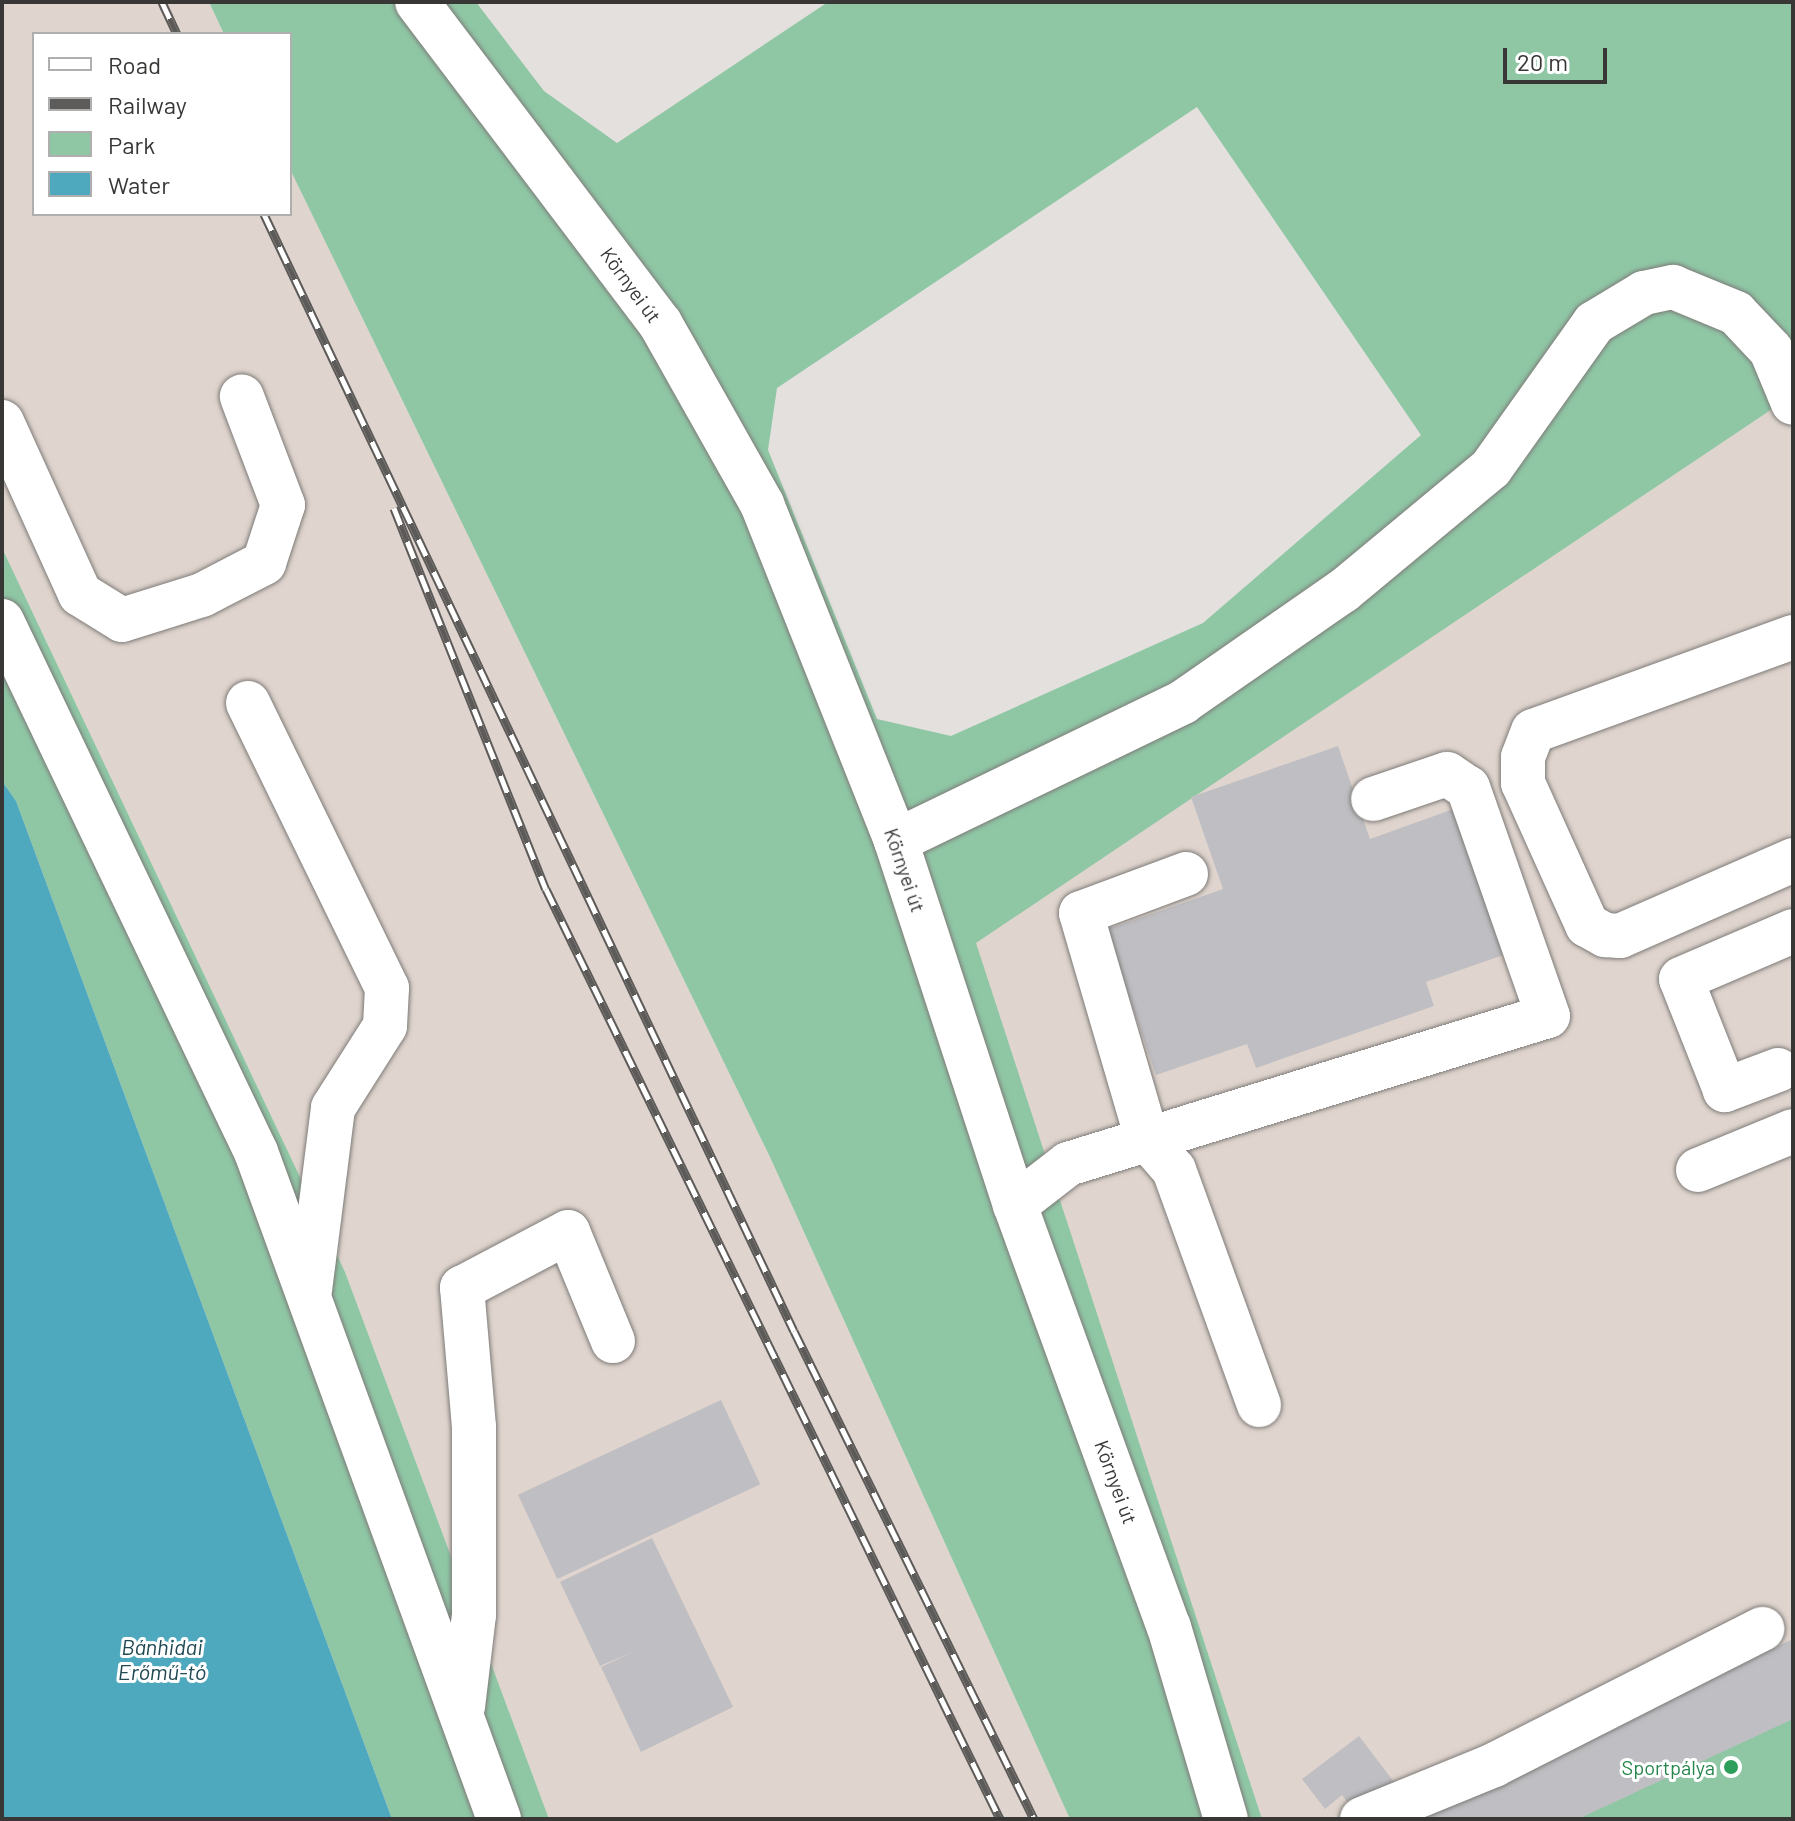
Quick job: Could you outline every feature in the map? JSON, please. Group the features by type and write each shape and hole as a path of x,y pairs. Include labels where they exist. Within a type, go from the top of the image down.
{"street":[{"name":"Környei út","path":"417,2 667,336 762,504 896,841 1015,1205 1169,1627 1226,1819"},
{"path":"896,841 1183,702 1343,591 1491,468 1594,323 1644,293 1673,287 1736,313 1771,350 1793,403"},
{"path":"2,422 80,594 122,620 202,595 264,563 283,505 242,397"},
{"path":"2,621 256,1152 499,1819"},
{"path":"1790,648 1533,731 1523,783 1587,925 1605,935 1620,936 1793,860"},
{"path":"248,703 387,988 385,1026 333,1108 309,1296"},
{"path":"1015,1205 1068,1164 1548,1016 1468,788 1447,774 1373,799"},
{"path":"1186,874 1081,913 1147,1139 1174,1170 1259,1405"},
{"path":"1778,1070 1725,1090 1681,979 1793,931"},
{"path":"1698,1170 1793,1131"},
{"path":"462,1717 474,1615 474,1474 462,1288 568,1232 613,1341"},
{"path":"1362,1819 1494,1765 1762,1629"}],"shaded area":[{"path":"2,2 209,2 223,32 32,32 32,216 292,216 292,173 770,1157 1070,1819 549,1819 345,1272 2,548"},
{"path":"1793,395 1793,1715 1543,1819 1262,1819 975,943"}],"green space":[{"path":"209,2 476,2 544,91 617,143 828,2 1793,2 1793,395 976,943 1262,1819 1070,1819 770,1157 292,173 292,32 223,32","holes":["1197,107 1421,435 1203,623 951,736 877,719 768,450 777,388"]},
{"path":"2,548 345,1272 549,1819 392,1819 16,801 2,781"},
{"name":"Sportpálya","path":"1793,1715 1793,1819 1543,1819"}],"water":[{"name":"Bánhidai Erőmű-tó","path":"2,781 16,801 392,1819 2,1819"}],"building":[{"path":"1338,746 1370,839 1462,806 1512,952 1426,982 1434,1006 1256,1068 1247,1044 1156,1075 1106,930 1223,889 1191,797"},
{"path":"721,1400 760,1484 557,1579 518,1495"},
{"path":"652,1538 733,1707 641,1752 601,1667 635,1651 600,1666 560,1582"},
{"path":"1793,1639 1793,1719 1578,1819 1404,1819"},
{"path":"1359,1736 1394,1782 1355,1812 1342,1795 1325,1809 1302,1779"}],"railway":[{"path":"162,2 176,32"},
{"path":"265,216 794,1331 1034,1819"},
{"path":"394,508 546,889 1000,1819"}],"place":[{"name":"Sportpálya","path":"1731,1767"}]}
